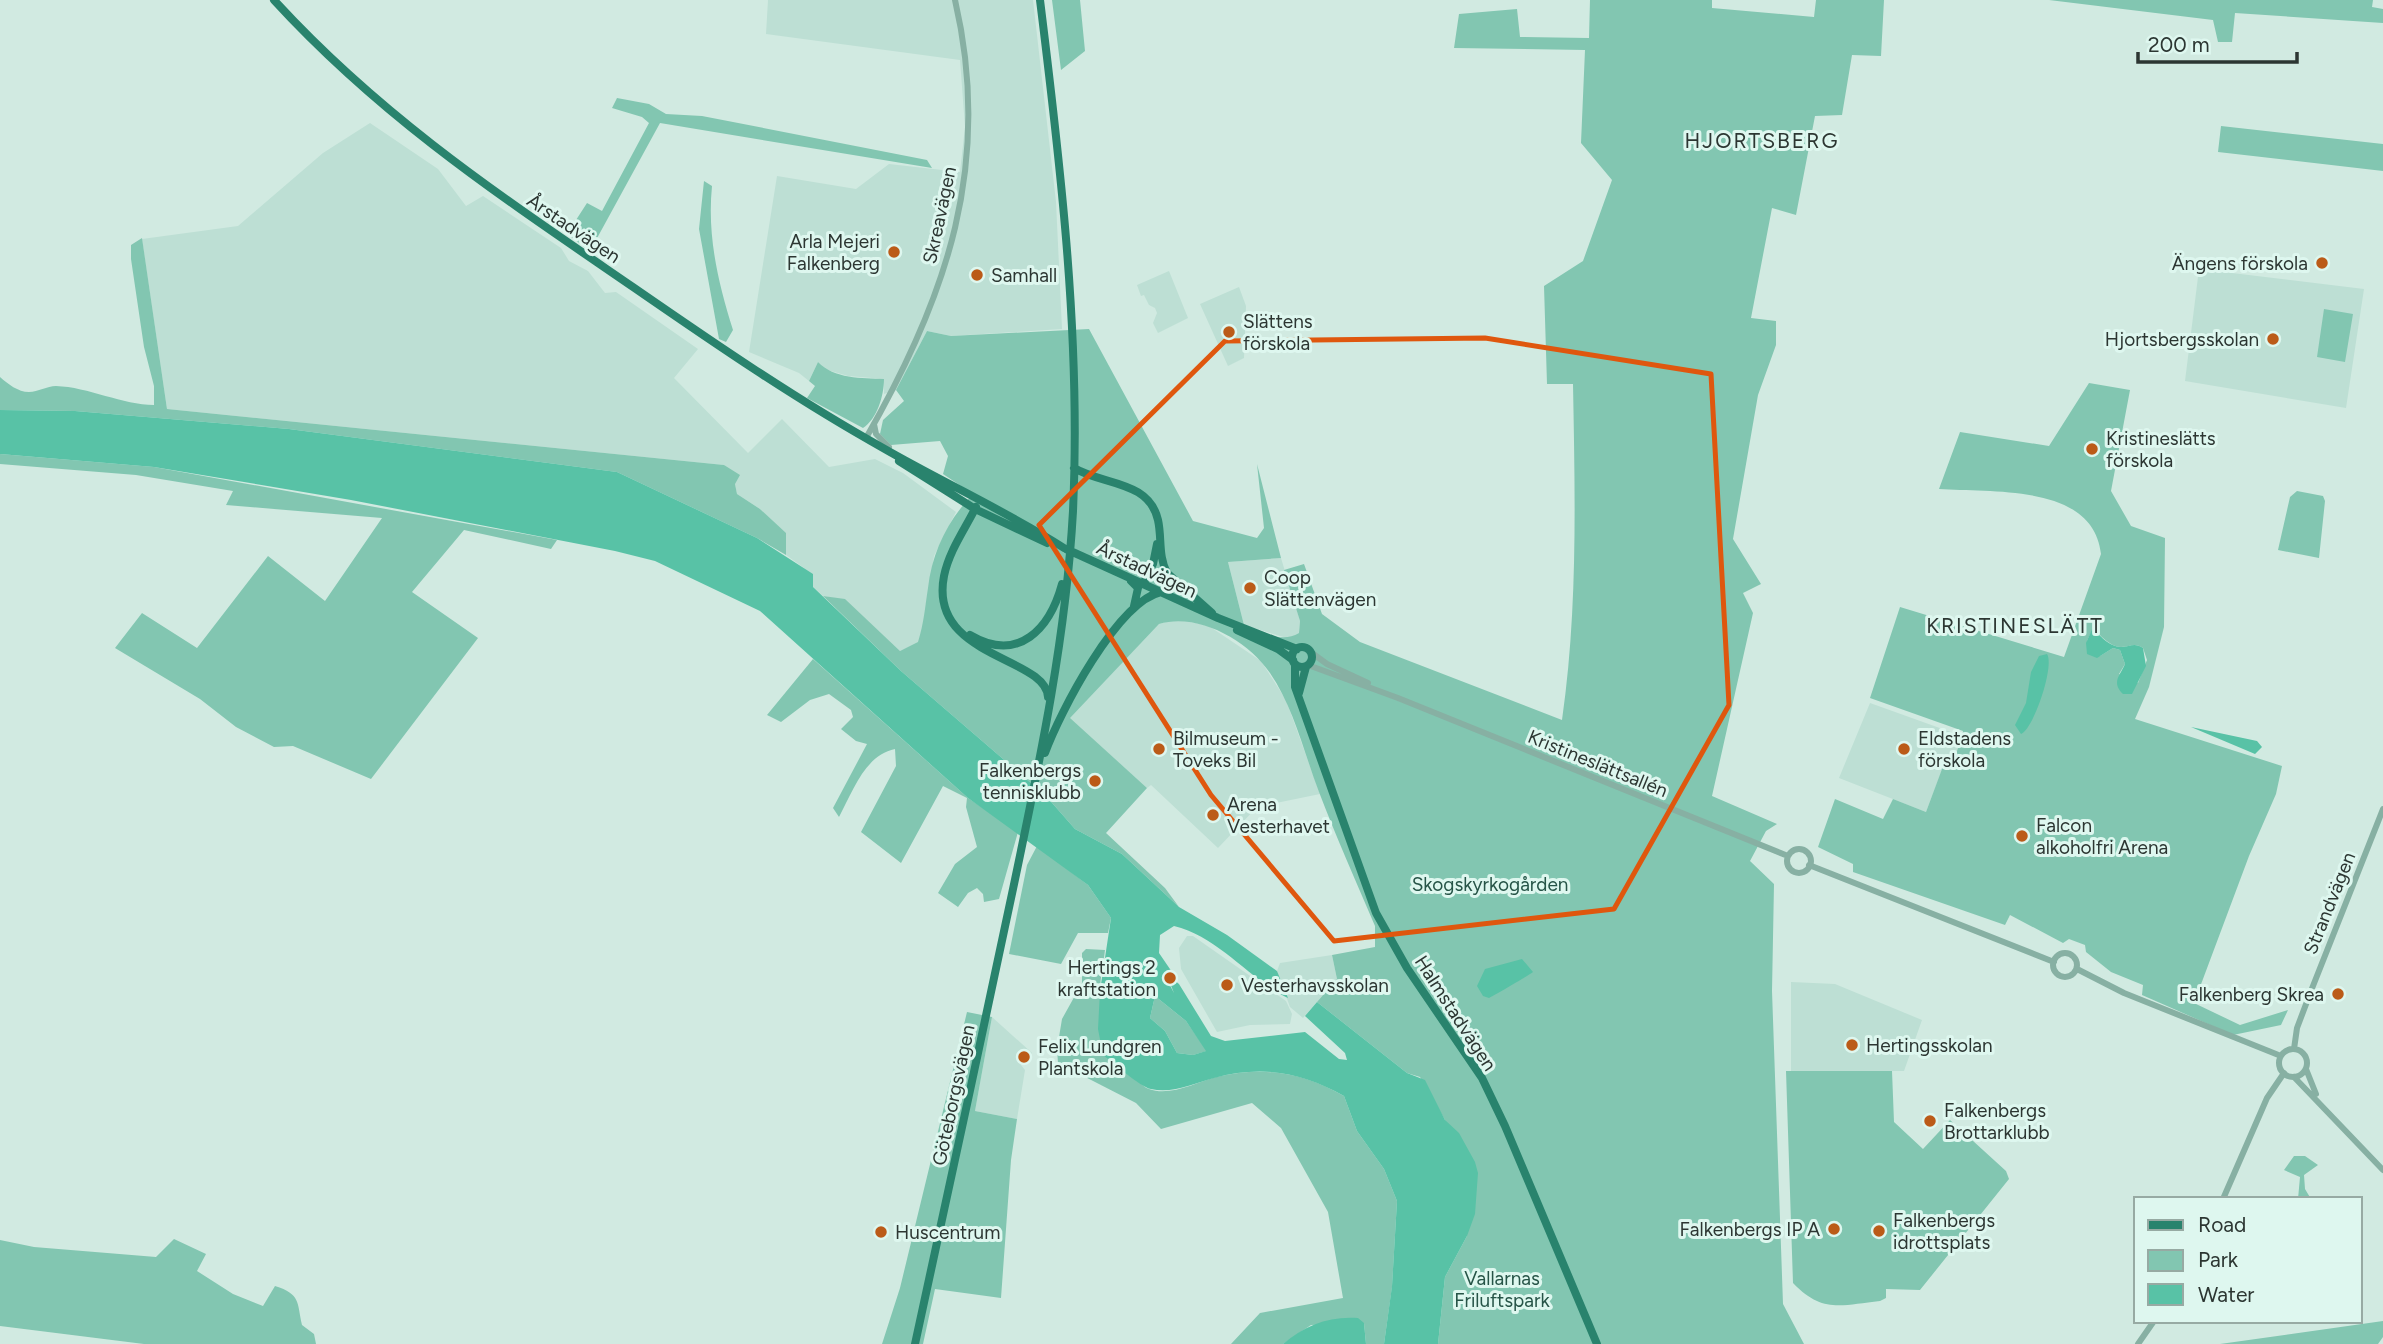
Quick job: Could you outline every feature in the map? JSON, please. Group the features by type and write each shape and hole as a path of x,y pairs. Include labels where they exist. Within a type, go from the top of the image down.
{"main road":[{"name":"Årstadvägen","path":"274,0 358,86 450,161 683,323 976,505 1218,618 1278,649 1294,662 1307,666"},
{"path":"1037,775 1068,568 1074,468 1073,362 1059,160 1041,0"},
{"name":"Årstadvägen","path":"883,449 915,465 976,505"},
{"path":"1074,468 1092,478 1130,487 1144,495 1157,516 1167,573 1218,618"},
{"path":"976,505 951,556 944,577 946,605 959,628 981,648 1042,681 1048,694 1047,717"},
{"path":"1143,584 1160,539"},
{"path":"959,628 982,641 1000,645 1015,643 1032,636 1051,616 1068,568"},
{"path":"1121,574 1138,588 1131,612"},
{"path":"1037,775 1056,724 1080,679 1131,612 1145,597 1161,592"},
{"name":"Årstadvägen","path":"1218,618 1297,649 1306,648 1312,653"},
{"path":"1294,662 1297,649"},
{"path":"1299,696 1312,653"},
{"name":"Halmstadvägen","path":"1294,662 1294,680 1299,696 1376,913 1402,959 1482,1078 1597,1344"},
{"name":"Göteborgsvägen","path":"915,1344 1037,775"}],"street":[{"name":"Skreavägen","path":"866,438 934,298 951,250 962,202 970,104 965,51 956,0"},
{"path":"874,424 879,439 915,465"},
{"name":"Kristineslättsallén","path":"1312,653 1327,664 1398,698"},
{"name":"Kristineslättsallén","path":"1307,666 1398,698 1788,856"},
{"name":"Strandvägen","path":"2294,1049 2297,1028 2311,990 2383,809"},
{"path":"1796,849 1804,850 1810,857 1809,866 1803,872 1794,871 1788,865 1788,856 1796,849"},
{"path":"1809,866 2054,962"},
{"path":"2069,954 2076,961 2077,969 2070,977 2061,976 2055,972 2054,962 2060,955 2069,954"},
{"path":"2077,969 2124,993 2281,1056"},
{"path":"2383,1164 2314,1092 2306,1069 2305,1056 2294,1049 2281,1056 2279,1065 2284,1073 2294,1077 2383,1170"},
{"path":"2294,1077 2306,1069"},
{"path":"2224,1197 2267,1098 2284,1073"},
{"path":"2138,1344 2153,1323"}],"highlighted area":[{"path":"1485,338 1711,374 1729,705 1614,909 1334,941 1211,795 1039,525 1225,341"}],"shaded area":[{"path":"768,0 1033,0 1056,202 1062,329 951,336 927,331 896,390 884,394 884,379 848,376 824,369 818,362 809,381 799,373 749,352 777,176 856,189 889,164 960,172 965,127 960,60 766,34"},
{"path":"370,123 438,169 466,206 483,196 561,248 569,261 588,271 605,293 616,292 698,349 674,378 748,453 782,419 829,467 875,459 903,473 956,512 934,556 926,619 918,643 900,651 845,600 823,596 813,587 804,568 786,555 785,533 760,509 737,494 735,484 724,465 167,409 142,239 238,226 323,153"},
{"name":"Hjortsbergsskolan","path":"2199,269 2364,289 2346,408 2185,381"},
{"path":"1169,271 1188,318 1158,333 1153,323 1157,313 1155,308 1149,305 1144,295 1141,296 1137,285"},
{"name":"Slättens förskola","path":"1239,287 1246,306 1244,358 1228,366 1200,304"},
{"path":"1281,558 1300,621 1299,633 1290,639 1244,625 1228,562"},
{"path":"1177,619 1209,626 1261,661 1286,700 1320,794 1257,807 1218,848 1151,785 1147,788 1069,718 1159,624"},
{"name":"Eldstadens förskola","path":"1870,703 1962,736 1953,764 1945,762 1926,812 1839,778"},
{"name":"Vesterhavsskolan","path":"1187,936 1193,936 1286,1001 1292,1014 1290,1024 1250,1025 1217,1032 1181,969 1179,948"},
{"path":"1332,955 1337,979 1303,1018 1290,1007 1277,971 1280,963"},
{"name":"Hertingsskolan","path":"1791,982 1835,984 1922,1020 1904,1071 1791,1071"},
{"path":"992,1017 1032,1053 1021,1065 1025,1070 1017,1119 975,1111"}],"green space":[{"path":"1052,0 1080,0 1085,51 1061,70"},
{"path":"1590,0 1712,0 1712,8 1814,17 1816,0 1884,0 1881,56 1852,55 1842,115 1815,116 1796,215 1772,208 1751,318 1776,321 1776,345 1758,395 1733,539 1761,584 1743,593 1753,613 1712,796 1777,824 1766,831 1750,861 1774,884 1772,991 1783,1304 1804,1344 1438,1344 1445,1277 1467,1236 1445,1120 1420,1077 1407,1073 1317,1002 1337,979 1332,955 1375,947 1375,926 1326,809 1286,701 1270,673 1249,650 1220,632 1189,622 1159,624 1070,718 1147,788 1106,833 1165,888 1179,907 1122,854 1075,829 1046,796 901,671 823,596 845,599 900,651 918,642 937,549 956,515 973,494 943,474 948,456 940,441 891,445 880,434 883,420 904,401 896,390 927,331 951,336 1089,329 1193,521 1257,538 1264,528 1257,464 1281,558 1228,562 1244,625 1278,637 1299,633 1300,621 1284,570 1304,564 1322,614 1360,642 1562,720 1573,594 1573,384 1547,384 1544,286 1583,261 1612,180 1581,143 1585,50 1454,48 1459,14 1517,9 1520,37 1589,38"},
{"path":"2049,0 2373,0 2372,7 2383,9 2383,23 2235,13 2232,42 2218,42 2213,20"},
{"path":"617,98 649,104 666,114 702,116 927,160 932,168 660,123 590,251 567,234 587,203 602,211 649,123 642,117 612,108"},
{"path":"2221,126 2383,144 2383,171 2218,152"},
{"path":"704,181 712,186 712,241 733,330 726,342 719,339 699,229"},
{"path":"142,238 167,409 724,465 740,475 735,484 737,494 760,509 786,533 786,555 757,538 617,472 289,429 75,411 0,410 0,377 25,392 53,386 68,387 154,405 154,386 144,347 131,259 131,245"},
{"path":"2324,309 2353,314 2345,362 2317,357"},
{"path":"818,362 840,375 884,379 879,407 863,428 807,398 815,386 809,381"},
{"path":"2089,383 2130,390 2111,491 2131,526 2165,538 2164,627 2149,687 2135,719 2282,766 2276,794 2249,856 2194,1003 2240,1025 2288,1010 2281,1025 2233,1035 2142,995 2143,985 2111,972 2086,952 2085,945 2069,939 2063,943 2010,915 2005,925 1853,872 1853,864 1818,847 1835,799 1883,819 1893,799 1926,812 1945,761 1953,763 1963,731 1870,698 1900,607 2064,657 2101,554 2094,531 2080,514 2060,503 2037,496 1939,489 1960,432 2049,446","holes":["2093,628 2109,643 2143,648 2147,660 2138,683 2119,674 2125,664 2120,650 2113,648 2100,656 2087,641"]},
{"path":"0,454 154,467 557,540 551,549 464,530 412,592 478,638 371,779 293,746 274,747 236,727 200,699 115,648 142,613 197,648 268,556 325,601 382,518 226,505 233,491 136,475 0,464"},
{"path":"2297,491 2323,496 2325,501 2319,558 2278,550 2290,497"},
{"path":"813,659 968,798 1018,832 999,899 984,902 983,894 977,888 968,893 958,907 938,893 955,864 977,847 966,807 967,798 943,786 901,863 861,832 896,766 895,749 876,758 868,766 839,817 833,808 867,744 856,741 841,729 853,717 851,710 829,694 810,700 781,722 767,715"},
{"path":"1037,846 1088,885 1111,918 1108,933 1078,933 1061,964 1009,954 1027,865"},
{"path":"1086,949 1105,950 1100,990 1103,1012 1126,1064 1134,1076 1149,1089 1174,1090 1216,1077 1267,1072 1313,1081 1344,1096 1357,1131 1384,1169 1397,1201 1392,1287 1384,1344 1366,1344 1364,1323 1311,1325 1283,1344 1231,1344 1260,1313 1343,1298 1328,1212 1281,1128 1252,1103 1161,1129 1136,1103 1058,1063 1057,1049 1062,1019 1082,983 1082,953"},
{"path":"1155,996 1186,1021 1207,1051 1193,1055 1177,1053 1165,1031 1150,1018"},
{"path":"967,1012 992,1017 975,1111 1017,1119 1011,1160 1001,1298 935,1289 923,1344 882,1344 900,1288"},
{"name":"Falkenbergs idrottsplats","path":"1786,1071 1892,1071 1894,1122 1923,1149 1950,1120 2006,1171 2009,1179 1920,1290 1886,1289 1886,1298 1880,1301 1833,1305 1814,1299 1793,1283"},
{"path":"2294,1156 2305,1156 2318,1165 2304,1175 2305,1189 2310,1197 2298,1197 2300,1177 2284,1170"},
{"path":"174,1239 206,1254 197,1271 233,1294 263,1306 275,1286 289,1292 298,1305 302,1325 314,1334 316,1344 144,1344 0,1326 0,1240 34,1247 156,1257"},
{"path":"2383,1321 2383,1337 2378,1344 2220,1344"}],"water":[{"path":"0,410 75,411 289,429 617,472 757,538 813,574 813,587 901,671 1046,796 1075,829 1122,854 1179,907 1227,935 1277,971 1288,998 1190,931 1174,926 1160,935 1159,953 1172,972 1165,976 1174,993 1170,983 1174,980 1179,984 1211,1036 1225,1041 1305,1032 1339,1059 1347,1060 1345,1053 1305,1016 1317,1002 1407,1073 1425,1080 1445,1120 1459,1133 1478,1173 1475,1214 1467,1236 1445,1277 1438,1344 1384,1344 1392,1286 1397,1201 1384,1169 1357,1131 1344,1096 1297,1076 1265,1072 1232,1074 1175,1089 1151,1089 1103,1055 1098,1029 1100,991 1111,918 1088,885 968,798 760,611 655,561 615,551 351,500 154,467 0,454","holes":["1155,996 1186,1021 1206,1051 1193,1055 1177,1053 1165,1031 1150,1018"]},
{"path":"2093,627 2113,645 2143,648 2146,666 2132,694 2123,694 2119,690 2117,682 2125,664 2120,650 2113,648 2097,658 2087,654 2086,643"},
{"path":"2047,654 2048,671 2042,697 2031,722 2021,734 2015,725 2026,703 2031,672 2039,656"},
{"path":"2191,727 2257,741 2262,747 2255,754"},
{"path":"1522,959 1533,972 1489,998 1483,996 1477,986 1485,969"},
{"path":"1358,1318 1364,1323 1366,1344 1283,1344 1318,1323"}],"place":[{"name":"Arla Mejeri Falkenberg","path":"894,252"},
{"name":"Ängens förskola","path":"2322,263"},
{"name":"Samhall","path":"977,275"},
{"name":"Slättens förskola","path":"1229,332"},
{"name":"Hjortsbergsskolan","path":"2273,339"},
{"name":"Kristineslätts förskola","path":"2092,449"},
{"name":"Coop Slättenvägen","path":"1250,588"},
{"name":"Bilmuseum - Toveks Bil","path":"1159,749"},
{"name":"Eldstadens förskola","path":"1904,749"},
{"name":"Falkenbergs tennisklubb","path":"1095,781"},
{"name":"Arena Vesterhavet","path":"1213,815"},
{"name":"Falcon alkoholfri Arena","path":"2022,836"},
{"name":"Hertings 2 kraftstation","path":"1170,978"},
{"name":"Vesterhavsskolan","path":"1227,985"},
{"name":"Falkenberg Skrea","path":"2338,994"},
{"name":"Hertingsskolan","path":"1852,1045"},
{"name":"Felix Lundgren Plantskola","path":"1024,1057"},
{"name":"Falkenbergs Brottarklubb","path":"1930,1121"},
{"name":"Falkenbergs IP A","path":"1834,1229"},
{"name":"Falkenbergs idrottsplats","path":"1879,1231"},
{"name":"Huscentrum","path":"881,1232"}],"district":[{"name":"HJORTSBERG","path":"1762,141"},
{"name":"KRISTINESLÄTT","path":"2015,626"}],"park label":[{"name":"Skogskyrkogården","path":"1490,884"},
{"name":"Vallarnas Friluftspark","path":"1502,1289"}]}
